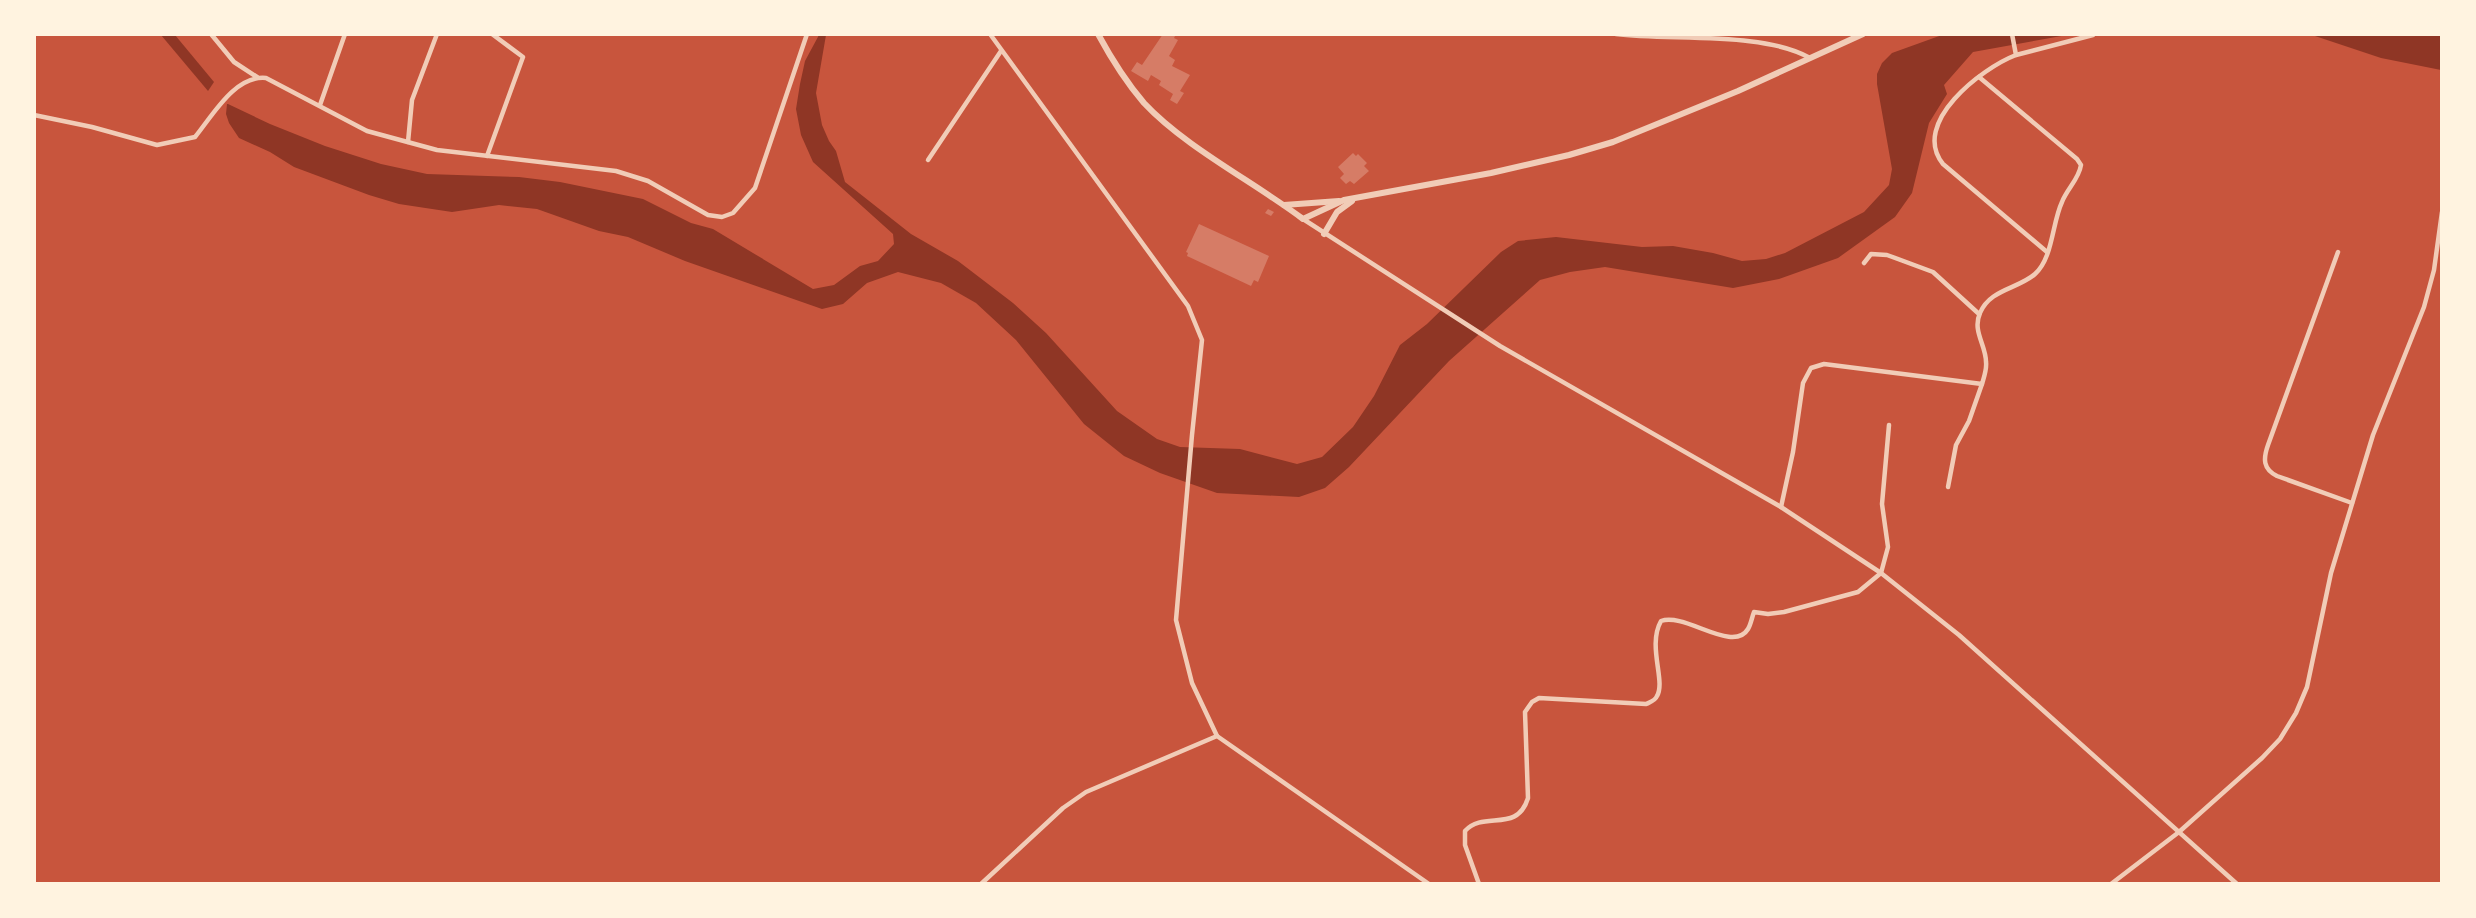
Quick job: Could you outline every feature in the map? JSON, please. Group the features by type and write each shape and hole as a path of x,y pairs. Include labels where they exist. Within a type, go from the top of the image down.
{"street":[{"path":"211,34 234,62 257,77 266,78 368,131 437,150 616,171 648,181 708,215 722,217 733,213 755,188 807,34"},
{"path":"321,105 345,34"},
{"path":"408,142 412,100 437,34"},
{"path":"488,156 523,57 492,34"},
{"path":"990,34 1188,306 1202,340 1176,620 1192,683 1217,736 1429,884"},
{"path":"1098,34 1127,81 1146,105 1216,160 1324,234 1500,346 1781,507 1881,573 1959,635 2237,884"},
{"path":"1616,34 1728,40 1796,49 1810,58"},
{"path":"1283,204 1344,200 1569,155 1613,142 1688,112 1863,34"},
{"path":"2012,34 2016,55"},
{"path":"2047,252 1943,164 1935,150 1934,135 1939,121 1951,105 1994,64 2016,55 2093,35"},
{"path":"928,160 1001,51"},
{"path":"34,115 92,127 157,145 195,137 230,93 242,83 257,77"},
{"path":"1948,487 1956,445 1970,420 1982,384 1986,363 1977,323 1979,314 1984,306 2000,292 2035,274 2042,265 2061,205 2080,170 2079,162 1979,77"},
{"path":"1324,234 1336,212 1355,198"},
{"path":"1303,219 1344,200"},
{"path":"2111,884 2179,832 2262,758 2280,739 2293,719 2307,687 2331,573 2352,503 2380,415 2424,307 2434,270 2442,212"},
{"path":"2338,252 2264,460 2268,470 2277,476 2352,503"},
{"path":"1864,264 1871,254 1880,253 1928,269 1940,276 1979,314"},
{"path":"1781,507 1793,452 1803,383 1810,368 1824,364 1982,384"},
{"path":"1479,884 1465,845 1465,831 1470,826 1515,818 1526,806 1528,798 1525,712 1532,702 1539,698 1646,704 1653,701 1660,687 1655,656 1656,628 1660,621 1666,618 1691,624 1734,639 1748,630 1754,612 1768,614 1784,612 1858,592 1881,573 1888,547 1882,504 1889,425"},
{"path":"981,884 1063,808 1086,792 1217,736"}],"shaded area":[{"path":"161,35 175,35 214,82 208,91"},
{"path":"819,35 826,35 816,93 822,125 836,151 845,182 911,234 958,261 1013,303 1046,333 1117,411 1157,439 1180,447 1240,449 1297,464 1322,457 1353,427 1374,396 1400,345 1427,324 1501,252 1518,241 1556,237 1642,247 1673,246 1742,261 1766,259 1785,253 1864,212 1889,185 1892,169 1877,74 1882,63 1892,53 1942,35 2067,35 1973,52 1944,85 1947,94 1929,123 1912,193 1895,217 1838,258 1779,279 1733,288 1605,267 1570,272 1540,280 1449,361 1349,467 1325,488 1299,497 1217,493 1160,473 1124,456 1084,424 1016,340 976,303 941,283 898,272 867,283 843,304 822,309 685,261 628,237 599,231 537,209 499,205 452,212 399,204 369,195 294,167 270,152 239,138 226,114 228,104 325,146 381,164 427,174 519,177 560,182 643,199 691,223 713,229 813,289 834,285 860,266 878,261 894,244 893,234 813,162 801,135 796,109 800,84 805,61"},
{"path":"2312,35 2441,35 2441,70 2381,58"}],"building":[{"path":"1163,34 1176,34 1174,38 1178,40 1169,56 1175,60 1172,66 1190,75 1180,91 1184,93 1177,104 1170,100 1173,94 1159,85 1161,81 1151,75 1148,81 1131,71 1137,62 1142,65"},
{"path":"1353,153 1356,156 1358,154 1367,163 1364,166 1369,171 1354,184 1350,181 1346,184 1340,178 1344,174 1338,167"},
{"path":"1268,209 1274,212 1271,216 1265,213"},
{"path":"1199,224 1269,256 1258,282 1254,280 1251,286 1187,256 1186,252"}]}
